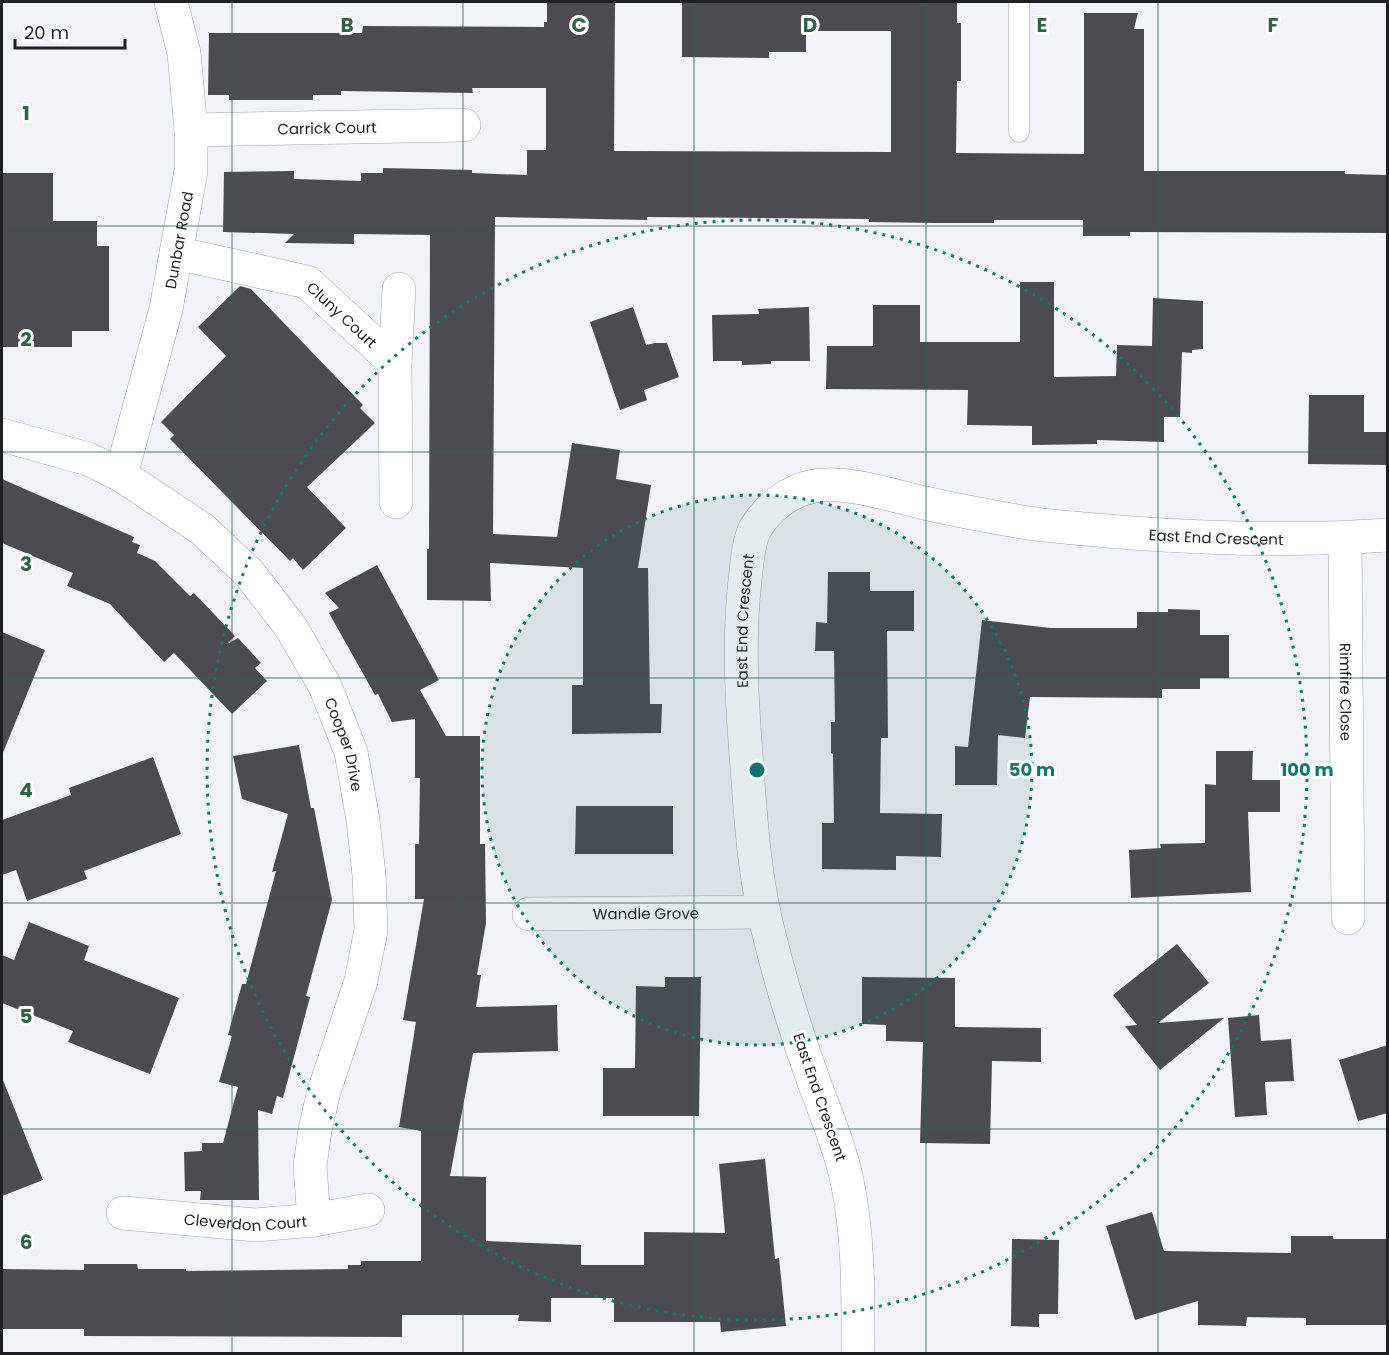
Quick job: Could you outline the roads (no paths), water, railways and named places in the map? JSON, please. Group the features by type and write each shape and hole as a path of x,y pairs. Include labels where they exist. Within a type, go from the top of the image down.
{"street":[{"name":"Dunbar Road","path":"121,475 166,309 191,171 184,53 171,2"},
{"name":"Carrick Court","path":"190,130 464,125"},
{"name":"Cluny Court","path":"176,253 307,282 395,363"},
{"name":"Cluny Court","path":"396,502 395,363 399,289"},
{"name":"Cooper Drive","path":"2,435 87,459 121,475 202,529 249,573 290,626 325,686 351,752 363,820 369,875 371,930 361,981 324,1091 315,1130 310,1166 314,1220"},
{"name":"East End Crescent","path":"858,1353 854,1234 847,1182 832,1128 794,1021 763,912 752,831 741,672 741,612 753,532 769,509 795,491 818,485 843,486 966,513 1033,524 1097,530 1173,536 1345,538 1388,535"},
{"name":"Rimfire Close","path":"1345,538 1348,918"},
{"name":"Wandle Grove","path":"529,914 763,912"},
{"name":"Cleverdon Court","path":"123,1213 256,1225 314,1220 368,1210"}],"lane":[{"path":"1019,2 1019,132"}]}
